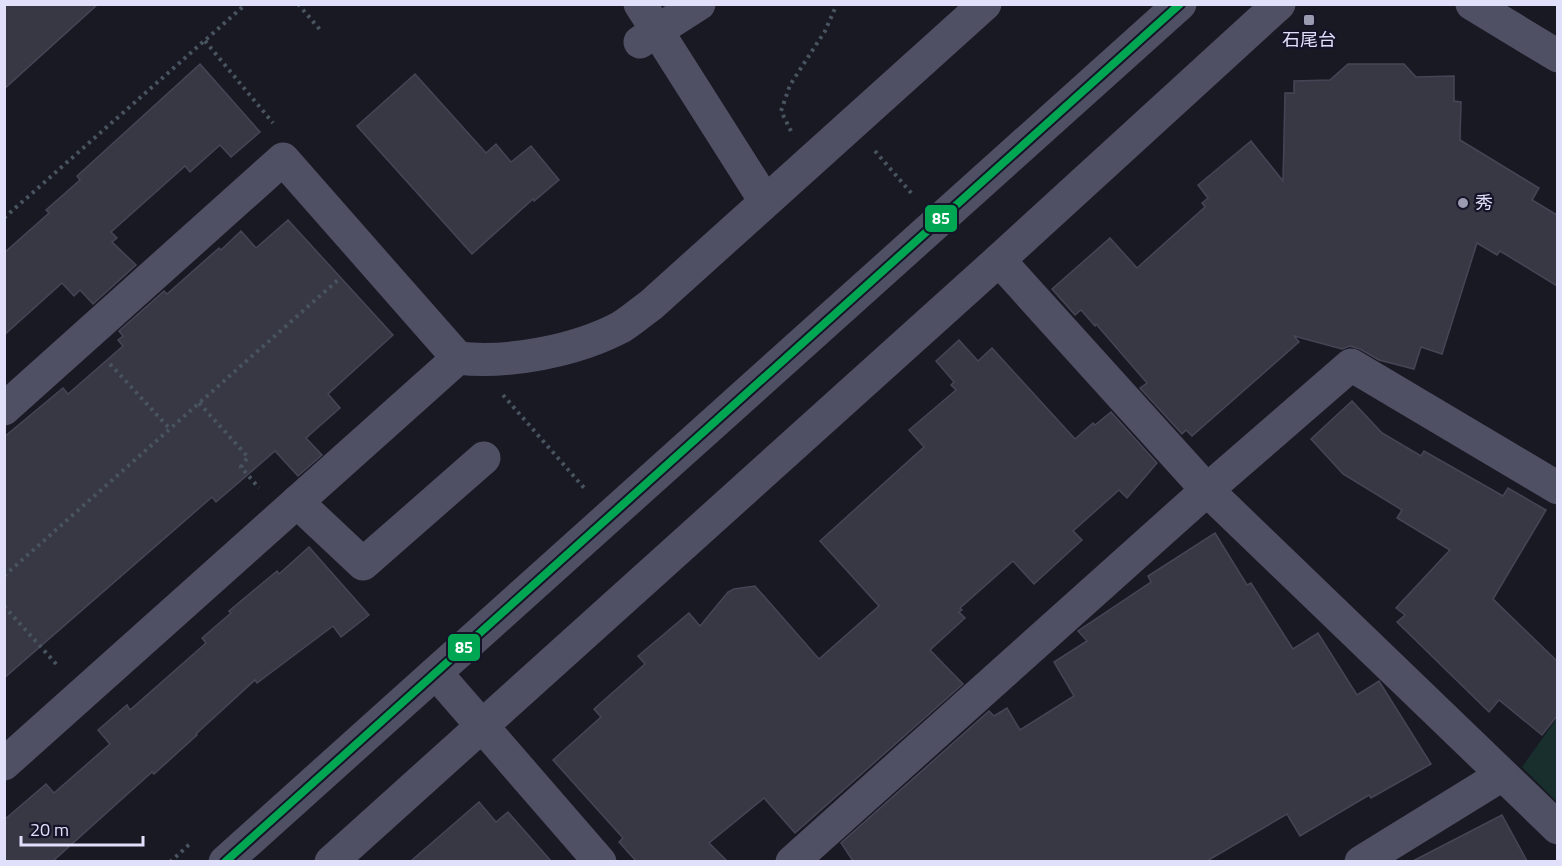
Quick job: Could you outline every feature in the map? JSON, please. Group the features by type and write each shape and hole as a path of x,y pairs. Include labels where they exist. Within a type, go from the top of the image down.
{"street":[{"path":"640,4 648,38 765,201"},
{"path":"648,38 699,4"},
{"path":"4,764 290,509 470,360 528,356 586,341 621,326 651,305 985,4"},
{"path":"225,861 1180,4"},
{"path":"331,861 999,260 1279,4"},
{"path":"1472,4 1557,56"},
{"path":"4,409 283,159 366,254 470,360"},
{"path":"999,260 1208,490 1557,828"},
{"path":"792,861 1351,364 1557,488"},
{"path":"290,509 363,564 484,458"},
{"path":"436,673 600,861"},
{"path":"1361,861 1502,776"}],"path":[{"path":"4,218 246,4"},
{"path":"298,4 322,32"},
{"path":"794,136 781,111 790,85 825,31 837,4"},
{"path":"205,41 277,129"},
{"path":"852,123 914,197"},
{"path":"4,576 366,254"},
{"path":"85,337 170,429"},
{"path":"470,360 586,491"},
{"path":"199,403 248,457 241,467 290,509"},
{"path":"4,606 82,695"}],"green space":[{"path":"1557,718 1557,802 1522,767"}],"building":[{"path":"4,4 98,4 4,89"},
{"path":"200,64 260,132 231,157 220,145 190,172 185,166 111,232 117,238 112,242 136,265 93,304 80,290 74,296 62,283 4,335 4,253 49,213 46,210 80,180 77,176"},
{"path":"1348,64 1404,64 1416,77 1454,76 1454,101 1461,102 1460,140 1539,188 1532,200 1557,215 1557,286 1500,251 1497,255 1477,243 1442,354 1421,347 1414,369 1379,360 1350,346 1342,349 1294,336 1299,342 1192,436 1186,430 1182,434 1140,388 1147,383 1096,324 1095,326 1081,310 1075,315 1052,289 1110,238 1137,268 1205,207 1202,203 1208,198 1198,185 1251,141 1283,181 1285,93 1294,93 1294,81 1330,80"},
{"path":"415,74 486,153 496,144 511,162 531,146 559,180 534,201 533,199 472,254 357,126"},
{"path":"288,220 393,335 328,394 340,408 306,438 322,455 298,476 275,451 216,502 212,497 4,678 4,437 63,388 68,394 123,346 118,340 123,336 119,331 164,291 167,294 241,231 256,248"},
{"path":"959,340 978,361 992,348 1075,439 1093,423 1095,425 1111,412 1157,463 1127,498 1119,490 1073,531 1082,540 1034,584 1013,561 960,608 962,610 959,612 965,618 930,650 963,684 795,833 764,798 709,843 727,861 636,861 619,842 623,838 553,760 601,717 594,709 645,664 638,656 689,613 700,626 728,592 734,589 755,586 819,659 879,606 820,541 924,447 909,430 956,390 951,385 954,382 936,361"},
{"path":"1352,401 1382,433 1421,456 1424,451 1503,496 1508,488 1546,510 1493,599 1557,661 1557,716 1542,735 1499,700 1489,712 1397,622 1405,615 1396,608 1450,550 1397,518 1402,510 1343,474 1311,439"},
{"path":"1215,533 1247,585 1251,583 1293,649 1318,633 1357,695 1379,681 1431,764 1371,798 1369,795 1300,836 1287,814 1207,861 853,861 841,843 989,711 994,716 1007,708 1020,730 1074,696 1054,662 1087,641 1078,631 1151,582 1148,576"},
{"path":"309,547 369,615 341,637 333,626 257,683 255,680 154,774 152,772 53,861 4,861 4,820 46,784 54,793 110,744 98,730 127,705 130,710 206,643 202,638 231,613 229,611 277,571 279,574"},
{"path":"479,802 496,822 508,812 551,861 411,861"},
{"path":"1502,815 1527,861 1413,861"}],"transit line":[{"name":"85","path":"225,862 1180,4"}],"place":[{"name":"石尾台","path":"1309,20"},
{"name":"秀","path":"1463,203"}]}
